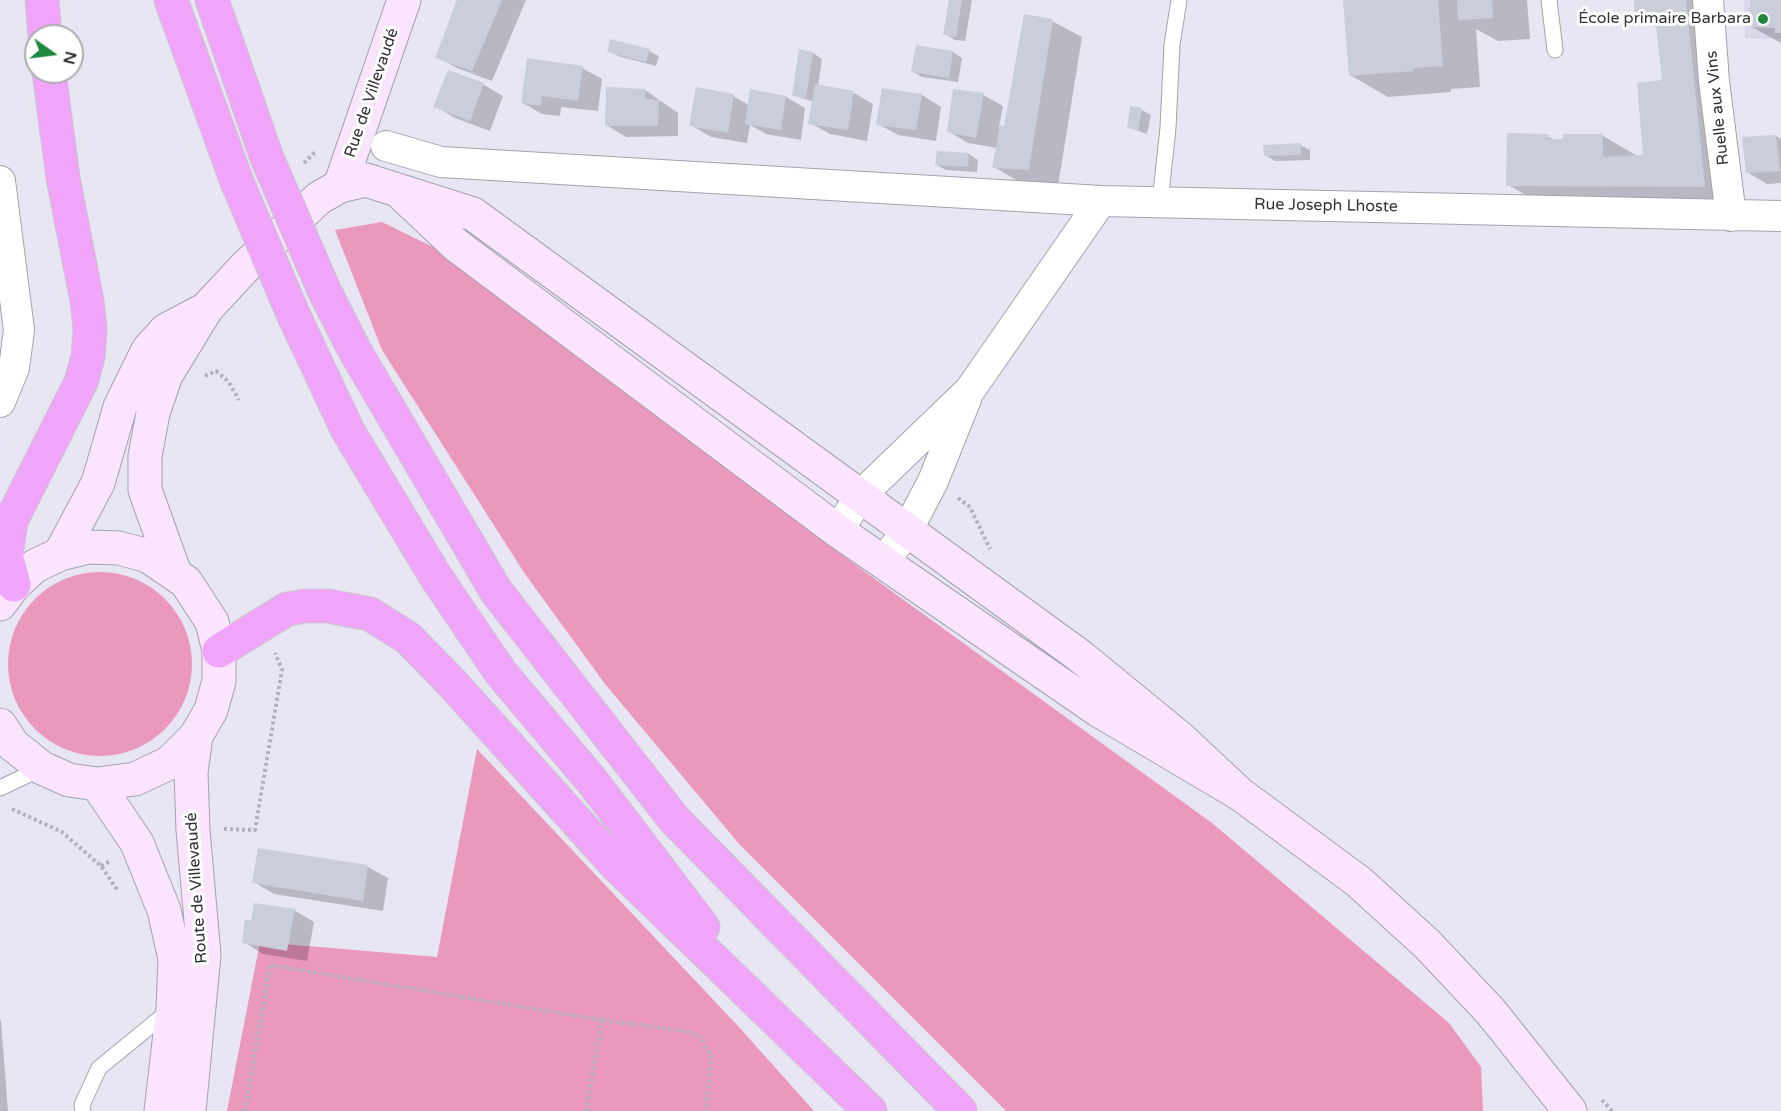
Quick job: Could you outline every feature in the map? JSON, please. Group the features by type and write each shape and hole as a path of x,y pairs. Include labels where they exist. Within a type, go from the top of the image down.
{"highway":[{"path":"42,0 44,24"},
{"path":"171,0 237,182 294,316 348,431 436,577 501,673 592,782 773,1020"},
{"path":"212,0 267,158 324,291 355,351 496,591 674,819 960,1111"},
{"path":"7,594 6,555 11,521 44,450 81,382 89,338 87,301 63,178 50,84"},
{"path":"219,651 262,622 287,609 328,606 370,614 408,638 452,683 616,865 773,1020 870,1111"}],"main road":[{"name":"Rue de Villevaudé","path":"340,186 404,0"},
{"path":"174,571 145,490 145,456 153,413 166,375 207,308 247,265 319,198 340,186 366,180 473,214 1125,691 1240,794"},
{"path":"395,188 456,245 838,531 1089,705 1240,794 1359,882 1427,944 1491,1012 1570,1111"},
{"path":"60,554 98,483 120,407 144,358 166,330 207,308"},
{"path":"0,725 13,745 42,768 69,780 97,784 135,779 169,763 196,736 213,701 219,681 219,651 212,622 197,595 174,571 148,556 119,548 89,547 60,554 35,566 7,594"},
{"name":"Route de Villevaudé","path":"189,1111 204,955 193,830 191,772 196,736"},
{"name":"Route de Villevaudé","path":"97,784 137,843 164,910 175,959 173,1008 161,1111"}],"street":[{"name":"Ruelle aux Vins","path":"1708,0 1714,81 1731,216"},
{"name":"Rue Joseph Lhoste","path":"386,146 441,162 1101,201 1781,216"},
{"path":"0,181 2,212 19,330 14,368 0,402"},
{"path":"838,531 860,496 970,390 1101,201"},
{"path":"884,561 907,531 933,481 970,390"}],"lane":[{"path":"1160,202 1179,0"},
{"path":"1550,0 1555,50"},
{"path":"0,788 42,768"},
{"path":"83,1111 82,1106 99,1068 173,1008"}],"path":[{"path":"220,828 255,830 282,670 262,622"},
{"path":"9,806 17,813 62,832 101,866 121,895"},
{"path":"245,1111 270,965 602,1020 686,1031 700,1037 711,1056 706,1111"},
{"path":"586,1111 602,1020"}],"shaded area":[{"name":"École primaire Barbara","path":"1744,0 1781,0 1781,39 1745,38"},
{"path":"382,222 435,248 850,561 1212,823 1449,1023 1481,1067 1483,1111 1006,1111 740,845 605,684 525,574 382,350 335,230"},
{"path":"100,572 135,579 165,599 185,629 192,664 185,699 165,729 135,749 100,756 65,749 35,729 15,699 8,664 15,629 35,599 65,579"},
{"path":"477,749 738,1026 814,1111 227,1111 260,942 437,957"}],"building":[{"path":"457,0 502,0 472,71 435,58"},
{"path":"949,0 962,0 956,37 943,35"},
{"path":"1343,0 1438,0 1443,66 1414,68 1414,71 1349,76"},
{"path":"1457,0 1492,0 1493,18 1458,20"},
{"path":"1634,0 1686,0 1705,187 1506,186 1507,133 1548,134 1548,139 1563,139 1563,134 1603,134 1603,157 1643,155 1637,83 1662,80 1655,16 1635,17"},
{"name":"École primaire Barbara","path":"1750,0 1781,0 1781,33 1775,33 1775,28 1749,27"},
{"path":"1024,14 1053,19 1029,170 992,168 1000,125 1004,126"},
{"path":"610,39 650,49 646,62 607,52"},
{"path":"916,45 953,51 949,78 911,72"},
{"path":"799,49 813,52 806,98 792,96"},
{"path":"527,58 583,66 578,101 542,96 541,106 521,103"},
{"path":"448,70 484,83 470,121 433,107"},
{"path":"815,84 854,91 848,130 808,124"},
{"path":"606,87 645,89 645,99 659,100 658,126 605,126"},
{"path":"696,87 734,94 728,133 689,126"},
{"path":"882,88 922,94 916,130 876,125"},
{"path":"750,89 786,96 781,130 745,124"},
{"path":"953,89 984,93 976,138 947,132"},
{"path":"1130,106 1142,108 1138,130 1127,128"},
{"path":"1776,135 1780,171 1746,173 1742,137"},
{"path":"1301,143 1301,155 1264,156 1263,145"},
{"path":"937,151 969,153 968,167 935,165"},
{"path":"258,848 368,865 363,901 252,883"},
{"path":"254,903 295,909 287,951 242,943 245,919 251,921"}],"place":[{"name":"École primaire Barbara","path":"1763,19"}]}
